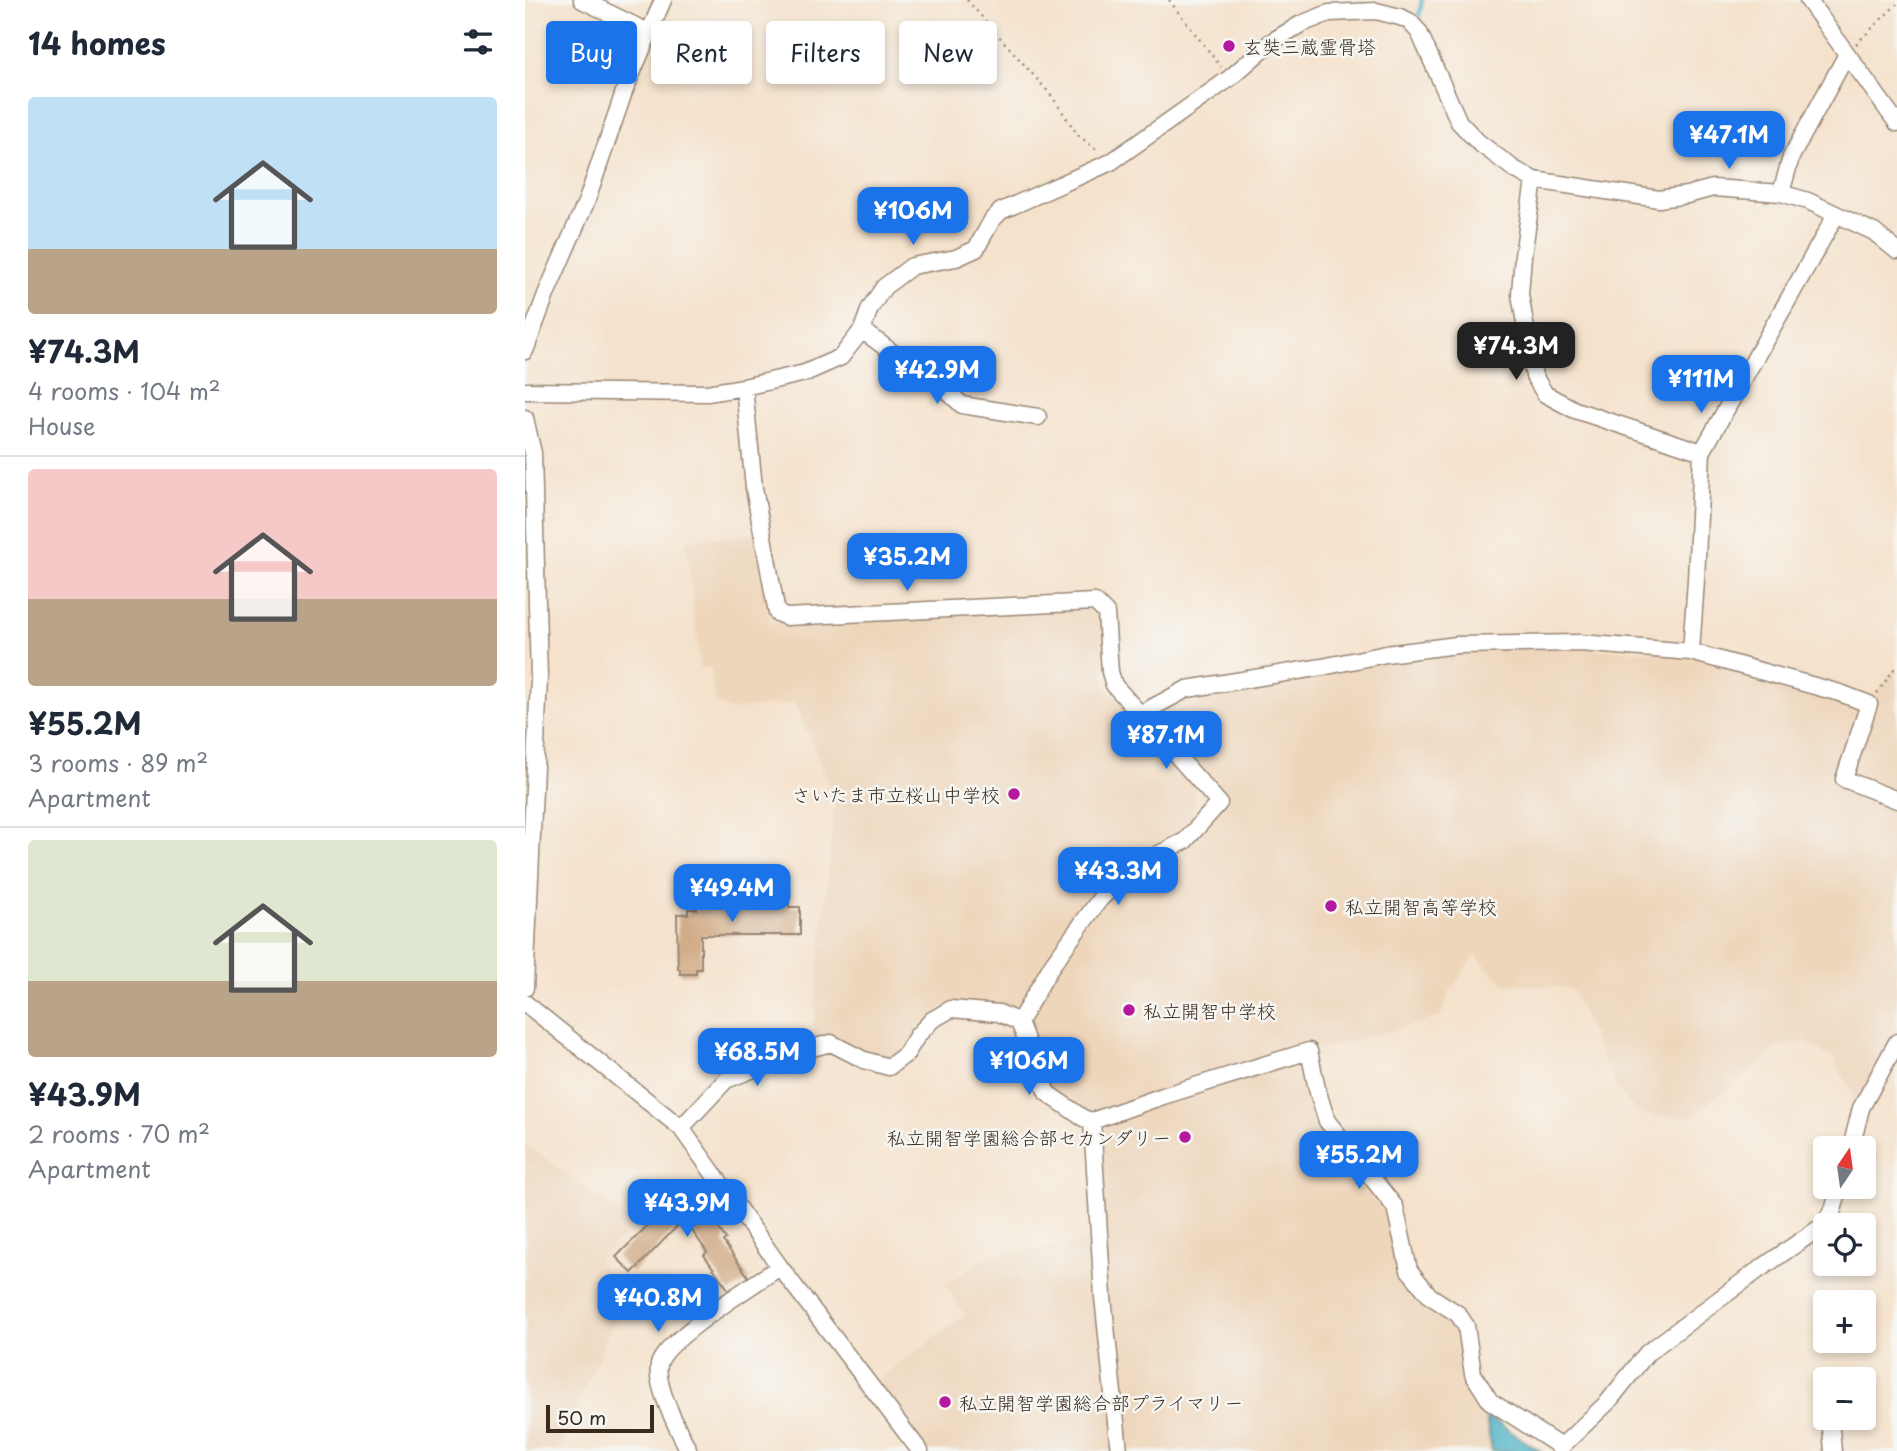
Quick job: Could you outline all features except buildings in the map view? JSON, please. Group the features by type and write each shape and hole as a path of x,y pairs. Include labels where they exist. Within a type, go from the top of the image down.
{"street":[{"path":"582,0 650,33"},
{"path":"525,351 587,200 624,92 663,0"},
{"path":"1808,0 1897,123"},
{"path":"525,391 707,393 805,373 841,357 862,330 870,308 884,287 912,266 955,258 976,249 992,219 1001,211 1111,162 1230,78 1272,42 1301,24 1329,13 1376,11 1409,21 1419,32 1459,122 1478,142 1514,169 1534,180 1659,199 1713,188 1781,193 1808,201 1874,232 1897,251"},
{"path":"1781,193 1791,157 1847,54"},
{"path":"1534,180 1520,294 1534,376 1545,394 1574,410 1702,452"},
{"path":"1691,652 1702,452 1836,215"},
{"path":"862,330 897,356 931,376 962,405 1038,417"},
{"path":"744,387 754,488 777,613 786,618 1095,602 1105,613 1109,672 1114,685 1219,803 1185,841 1135,866 1100,899 1052,965 1019,1022"},
{"path":"525,418 533,453 538,678 525,988"},
{"path":"1140,714 1187,689 1386,654 1457,645 1580,643 1691,652 1840,693 1869,704 1844,779 1897,800"},
{"path":"525,1003 681,1128 780,1267 920,1451"},
{"path":"681,1128 726,1080 797,1052 831,1043 864,1060 889,1067 906,1054 917,1036 932,1020 951,1009 999,1013 1019,1022 1047,1093 1083,1118 1092,1121 1309,1051 1327,1121 1395,1207 1409,1270 1430,1296 1458,1314 1465,1326 1473,1374 1483,1392 1490,1401 1560,1449 1608,1402 1647,1353 1756,1271 1821,1227 1833,1210 1836,1199"},
{"path":"1854,1136 1861,1108 1897,1042"},
{"path":"1092,1121 1103,1297 1119,1451"},
{"path":"689,1451 670,1413 659,1376 659,1363 667,1351 710,1315 780,1267"},
{"path":"1831,1430 1833,1451"}],"path":[{"path":"967,0 1051,95 1078,135 1111,162"},
{"path":"1170,0 1230,78"},
{"path":"1847,54 1897,5"},
{"path":"1869,704 1897,665"}],"shaded area":[{"name":"さいたま市立桜山中学校","path":"755,534 770,622 787,625 1094,605 1102,612 1105,687 1196,790 1192,819 1179,836 1094,899 1056,945 1026,1005 1000,1010 942,1007 895,1059 872,1057 853,1045 812,1039 835,798 795,703 731,710 716,704 710,668 700,668 686,541"},
{"path":"1457,645 1691,652 1868,704 1897,665 1897,1042 1861,1108 1833,1059 1806,1042 1778,1047 1691,1117 1639,1115 1615,1086 1571,988 1504,984 1475,955 1451,990 1440,1017 1309,1051 1327,1120 1395,1207 1415,1278 1458,1314 1483,1392 1493,1451 920,1451 870,1385 964,1315 946,1285 987,1256 1100,1241 1092,1121 1047,1093 1019,1022 1100,899 1185,841 1218,803 1140,714 1187,689"},
{"path":"525,1143 635,1226 598,1259 621,1305 558,1451 525,1451"}],"water":[{"path":"1490,1418 1540,1451 1492,1451 1486,1419"}],"waterway":[{"path":"1419,16 1422,0"}],"place":[{"name":"玄奘三蔵霊骨塔","path":"1229,46"},
{"name":"さいたま市立桜山中学校","path":"1014,794"},
{"name":"私立開智高等学校","path":"1331,906"},
{"name":"私立開智中学校","path":"1129,1010"},
{"name":"私立開智学園総合部セカンダリー","path":"1185,1137"},
{"name":"私立開智学園総合部プライマリー","path":"945,1402"}]}
